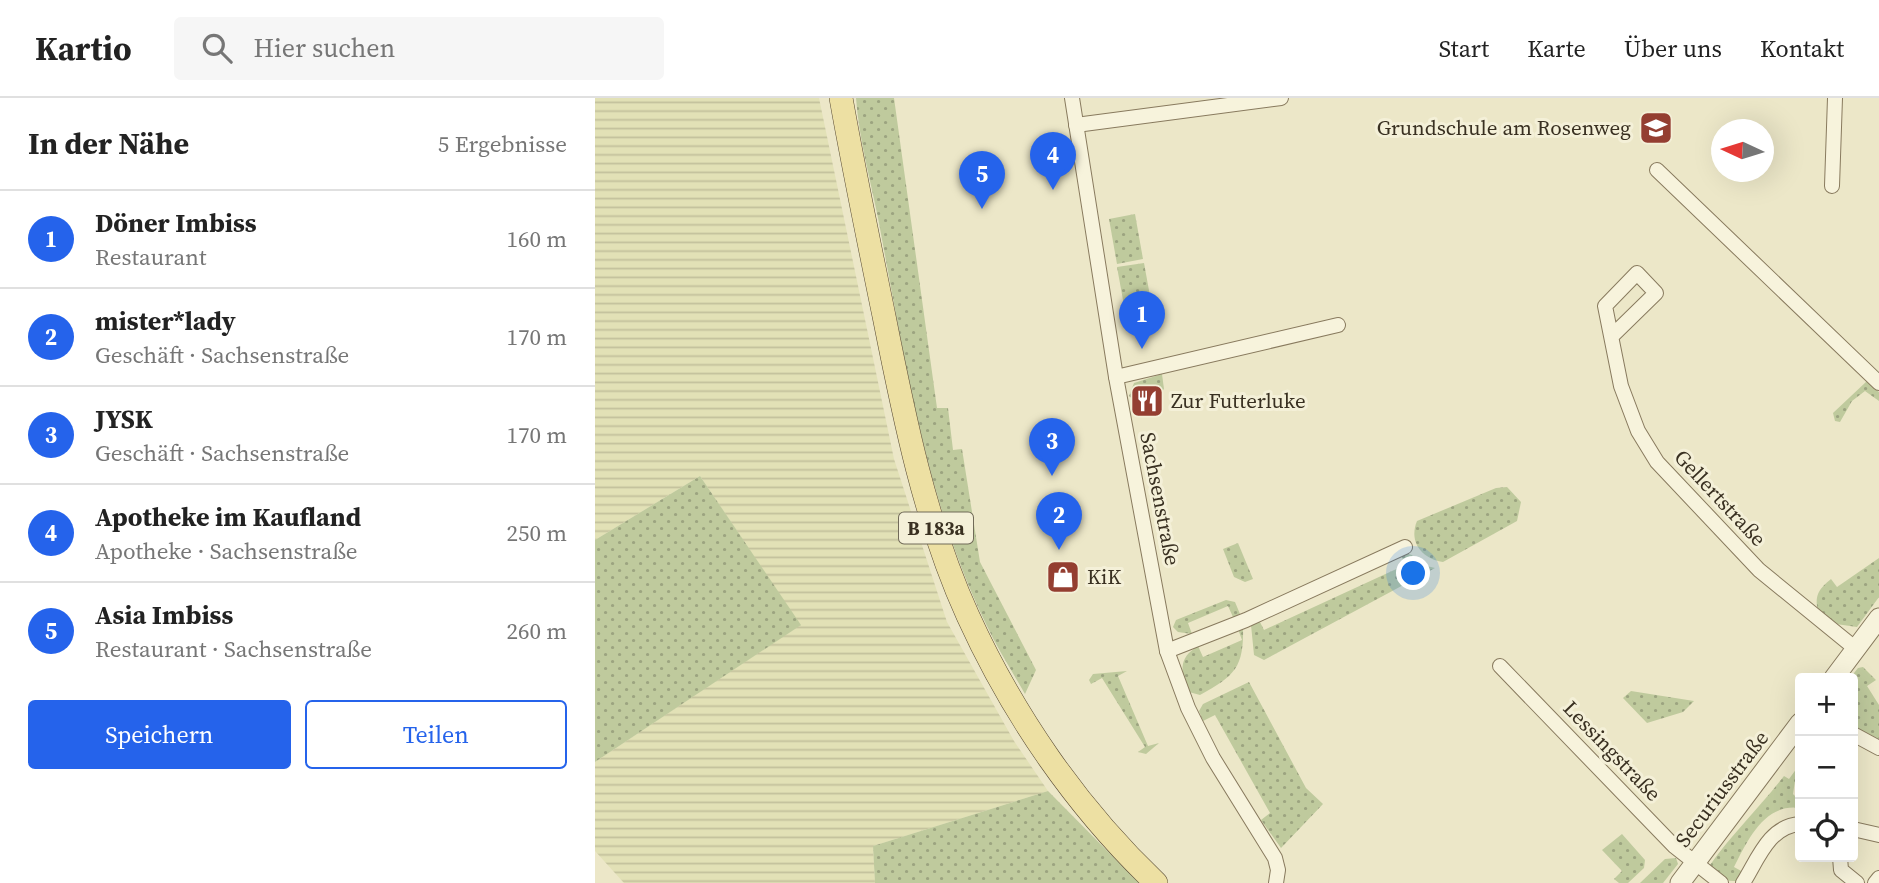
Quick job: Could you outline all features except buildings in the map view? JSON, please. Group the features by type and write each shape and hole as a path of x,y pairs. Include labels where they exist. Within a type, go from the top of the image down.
{"main road":[{"name":"B 183a","path":"841,98 903,409 928,507 967,615 1027,728 1065,780 1156,883"}],"street":[{"name":"Sachsenstraße","path":"1072,98 1116,377 1167,651 1188,708 1213,758 1275,858 1278,870 1276,883"},
{"path":"1076,125 1281,98"},
{"path":"1832,186 1835,98"},
{"path":"1657,170 1879,383"},
{"path":"1116,377 1338,325"},
{"name":"Gellertstraße","path":"1612,336 1621,387 1637,431 1657,462 1759,570 1856,649"},
{"path":"1167,651 1246,620 1405,547"},
{"path":"1838,673 1879,618"},
{"name":"Lessingstraße","path":"1500,666 1695,863 1721,883"},
{"name":"Securiusstraße","path":"1680,883 1795,730"},
{"path":"1857,736 1879,748"},
{"path":"1743,883 1769,839 1781,828 1795,825"},
{"path":"1858,830 1879,835"},
{"path":"1840,862 1841,870 1857,883"},
{"path":"1875,883 1879,878"}],"green space":[{"path":"595,98 819,98 894,459 947,622 1014,741 1048,791 873,846 875,883 624,883 595,851 595,762 800,625 700,476 595,540"},
{"path":"856,98 894,98 937,408 948,408 953,450 962,449 980,562 1036,670 1025,694 990,633 965,576 932,476 908,373 862,143"},
{"path":"1135,214 1143,259 1117,264 1109,219"},
{"path":"1144,263 1152,307 1125,311 1117,267"},
{"path":"1162,374 1164,389 1159,394 1132,399 1129,396 1134,383"},
{"path":"1867,381 1879,392 1879,401 1865,391 1852,401 1840,422 1835,421 1833,413"},
{"path":"700,476 801,625 595,762 595,540"},
{"path":"1507,487 1521,502 1517,521 1443,562 1429,557 1419,549 1414,536 1417,521 1496,488"},
{"path":"1238,543 1253,579 1245,582 1234,577 1223,549"},
{"path":"1401,555 1412,555 1419,564 1435,568 1264,660 1254,655 1251,625 1259,620 1264,630 1405,565"},
{"path":"1879,558 1879,597 1857,627 1836,624 1818,610 1817,596 1827,582 1831,579 1837,587"},
{"path":"1226,600 1235,602 1240,614 1233,617 1228,606 1188,623 1192,634 1178,632 1173,627 1176,620"},
{"path":"1243,627 1242,652 1235,669 1222,682 1200,695 1189,692 1183,666 1191,651 1198,646 1203,657 1242,640 1238,629"},
{"path":"1863,667 1876,680 1867,686 1879,705 1879,739 1858,728 1858,673 1854,673"},
{"path":"1127,671 1118,676 1148,746 1159,743 1146,754 1138,752 1145,747 1102,678 1091,684 1089,680 1093,674"},
{"path":"1249,682 1306,788 1323,804 1281,848 1261,820 1270,813 1215,715 1203,721 1199,711 1203,704"},
{"path":"1631,691 1694,701 1683,712 1647,723 1623,698"},
{"path":"1795,771 1795,808 1777,811 1759,825 1734,867 1743,872 1736,881 1720,878 1710,865 1784,776 1789,779"},
{"path":"1048,791 1139,883 875,883 873,846"},
{"path":"1622,834 1645,860 1644,868 1628,883 1619,883 1614,879 1622,871 1602,850"},
{"path":"1676,858 1678,864 1663,883 1640,883 1665,859"}],"place":[{"name":"Grundschule am Rosenweg","path":"1656,128"},
{"name":"Apotheke im Kaufland","path":"1053,190"},
{"name":"Asia Imbiss","path":"982,209"},
{"name":"Döner Imbiss","path":"1142,349"},
{"name":"Zur Futterluke","path":"1147,401"},
{"name":"JYSK","path":"1052,476"},
{"name":"mister*lady","path":"1059,550"},
{"name":"KiK","path":"1063,577"}]}
